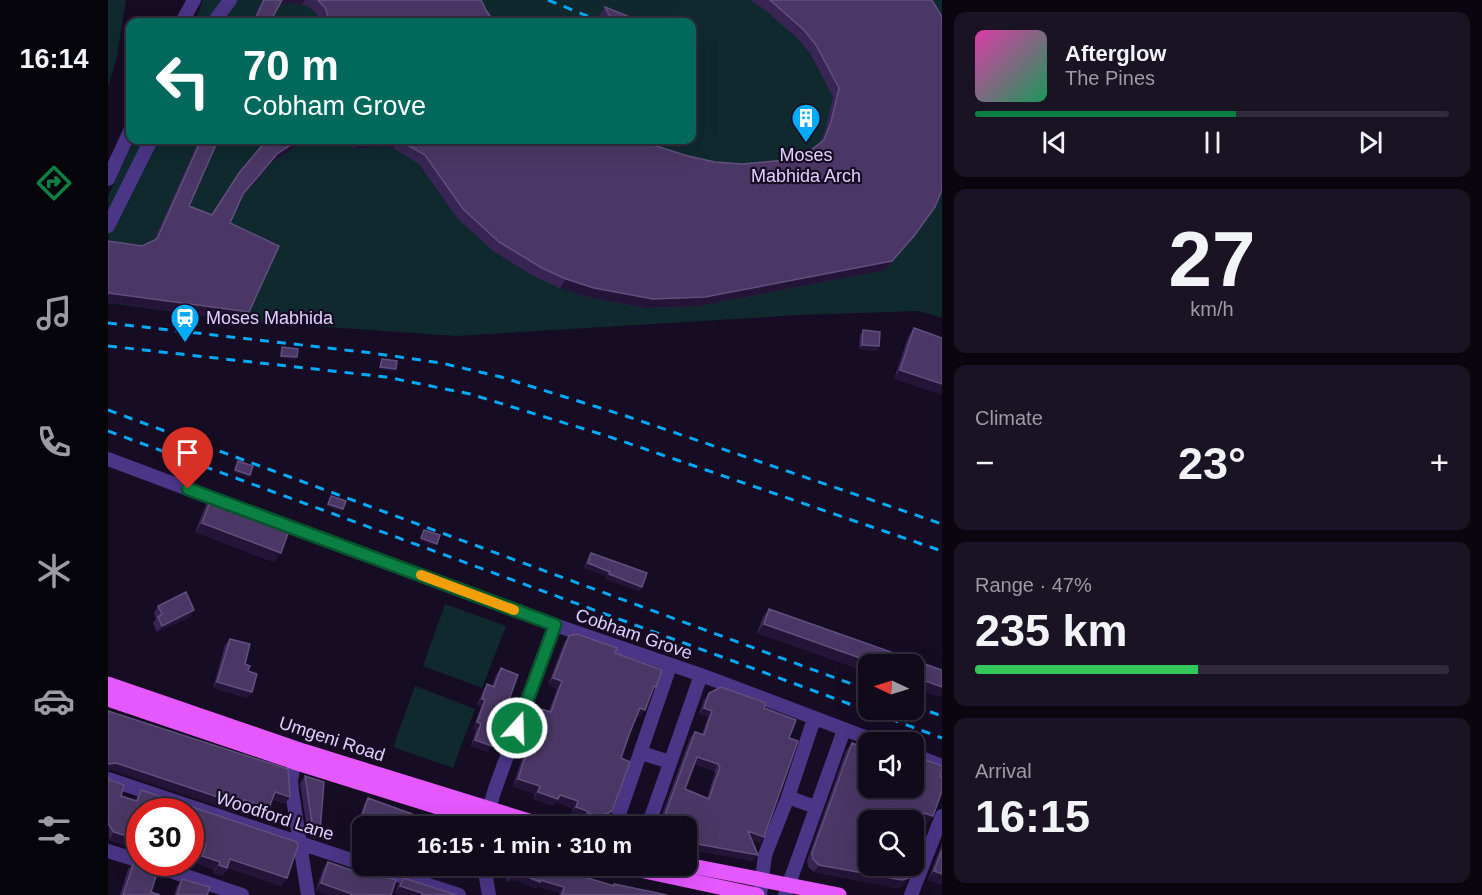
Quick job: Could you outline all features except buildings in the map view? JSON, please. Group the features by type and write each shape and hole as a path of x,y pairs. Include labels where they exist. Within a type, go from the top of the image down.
{"main road":[{"name":"Umgeni Road","path":"108,684 303,751 477,816"},
{"name":"Umgeni Road","path":"108,699 294,762 473,816"},
{"path":"697,867 762,879 786,890 839,895"},
{"path":"671,876 759,895"}],"street":[{"path":"184,18 194,0"},
{"path":"217,18 230,0"},
{"path":"108,179 126,140"},
{"path":"108,226 149,144"},
{"path":"108,459 242,509"},
{"name":"Cobham Grove","path":"263,517 555,625 700,675 858,735"},
{"path":"492,816 555,625"},
{"path":"619,816 670,666"},
{"path":"651,816 700,675"},
{"path":"759,895 765,855 788,797 814,719"},
{"path":"786,890 844,730"},
{"path":"641,753 670,762"},
{"path":"924,759 942,766"},
{"path":"294,762 291,781 308,895"},
{"name":"Woodford Lane","path":"108,779 352,860"},
{"path":"788,797 815,807"},
{"path":"911,895 942,816"},
{"path":"108,851 126,857"},
{"path":"184,876 242,895"},
{"path":"400,876 459,895"},
{"path":"486,876 489,895"}],"green space":[{"path":"108,0 126,0 117,56 108,88"},
{"path":"203,0 942,0 942,318 919,311 799,315 456,336 242,321 108,303 108,197 132,144 696,144 696,18 196,18"},
{"path":"445,604 506,626 482,688 423,666"},
{"path":"415,686 475,709 453,768 393,747"}],"railway":[{"path":"548,0 592,18"},
{"path":"108,323 372,353 441,363 501,377 626,416 942,524"},
{"path":"108,346 386,377 470,394 607,436 942,551"},
{"path":"108,410 858,686"},
{"path":"108,431 942,738"},
{"path":"924,710 942,716"}],"slow traffic":[{"path":"421,575 514,610"}],"place":[{"name":"Moses Mabhida Arch","path":"806,144"},
{"name":"Moses Mabhida","path":"185,344"}],"route":[{"path":"188,489 555,625 517,728"}]}
